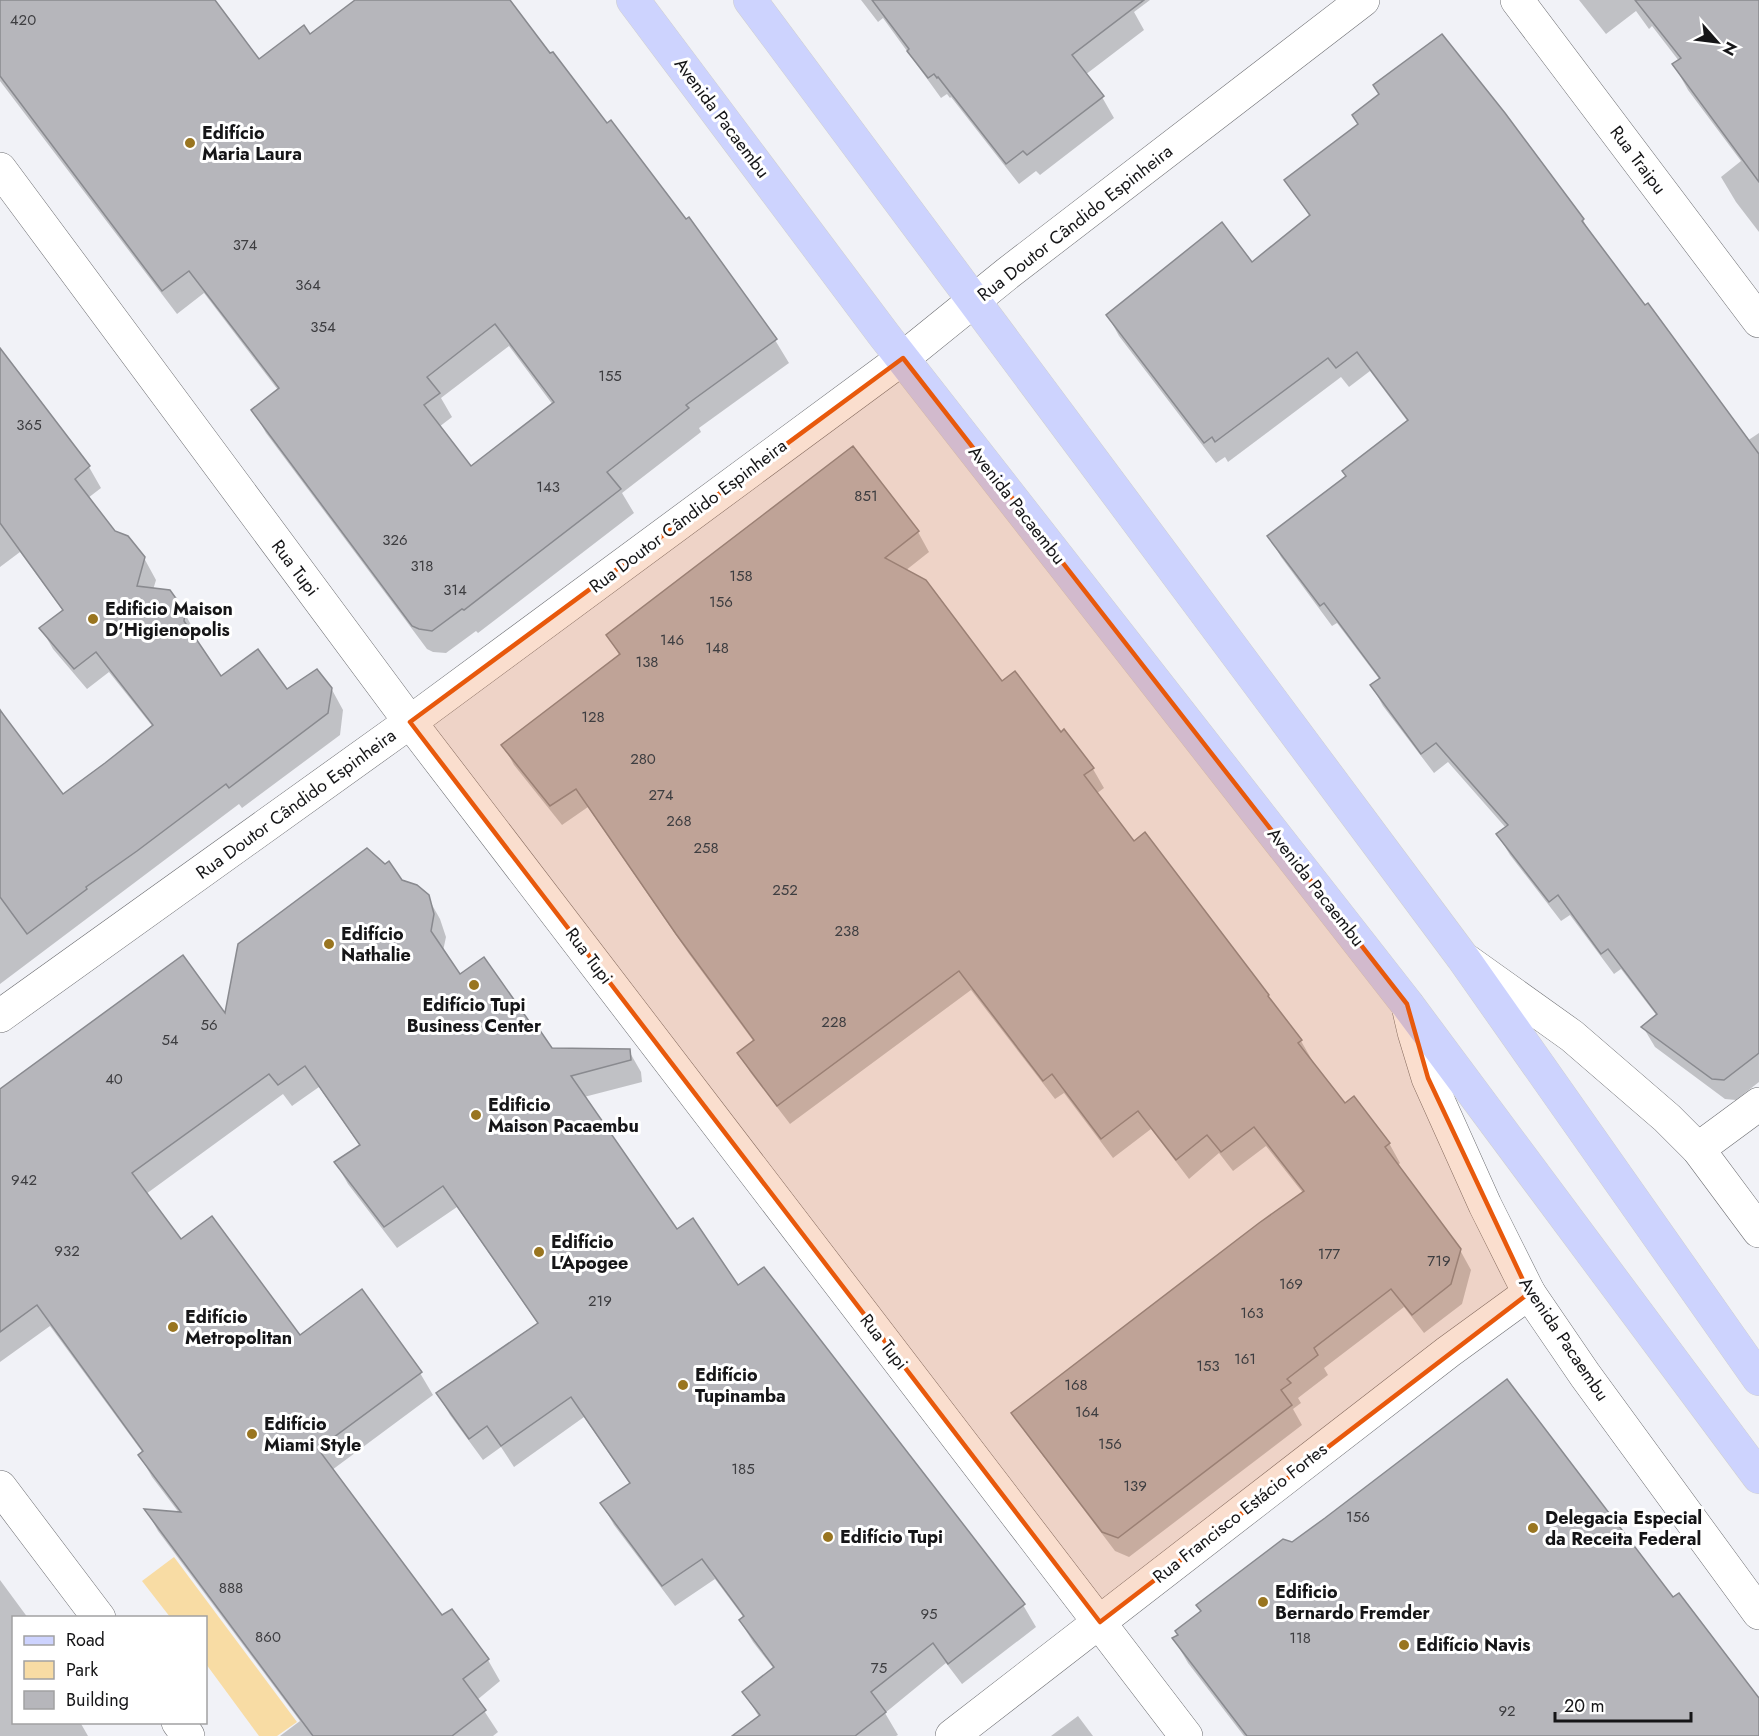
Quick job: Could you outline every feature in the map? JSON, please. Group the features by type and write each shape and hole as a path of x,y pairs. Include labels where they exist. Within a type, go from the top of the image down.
{"main road":[{"name":"Avenida Pacaembu","path":"633,0 879,328 1407,1004 1759,1477"},
{"path":"750,0 1463,958 1759,1379"}],"street":[{"name":"Rua Doutor Cândido Espinheira","path":"0,1016 410,722 903,358 1008,273 1363,0"},
{"name":"Rua Traipu","path":"1517,0 1759,321"},
{"name":"Rua Tupi","path":"0,169 410,722 1186,1736"},
{"path":"1463,958 1572,1036 1667,1118 1698,1149 1759,1231"},
{"name":"Avenida Pacaembu","path":"1407,1004 1428,1078 1485,1205 1529,1293 1585,1375 1759,1613"},
{"path":"1698,1149 1759,1104"},
{"name":"Rua Francisco Estácio Fortes","path":"952,1736 1438,1359 1529,1293"},
{"path":"0,1487 98,1616"},
{"path":"180,1724 189,1736"}],"highlighted area":[{"path":"903,358 1407,1004 1428,1078 1529,1293 1100,1622 410,722"}],"green space":[{"path":"174,1557 297,1722 277,1736 259,1736 207,1665 207,1616 169,1616 142,1581"}],"building":[{"path":"0,0 215,0 259,59 304,25 310,34 355,0 510,0 607,123 611,120 686,219 689,217 777,339 686,405 689,408 607,472 621,489 464,610 462,609 432,631 419,629 412,626 251,410 279,388 189,271 162,291 0,76","holes":["495,324 554,402 471,466 424,405 440,393 427,377"]},
{"path":"872,0 1144,0 1072,55 1104,96 1027,155 1023,151 1006,164 938,77 934,74 928,78"},
{"path":"1635,0 1759,0 1759,182 1672,64 1681,58"},
{"path":"1442,34 1505,113 1584,219 1582,221 1645,305 1648,303 1759,454 1759,1053 1724,1080 1712,1079 1641,1027 1657,1014 1608,949 1601,954 1558,895 1549,902 1496,834 1508,825 1436,743 1421,754 1370,685 1380,678 1324,603 1320,606 1267,536 1346,476 1342,471 1408,420 1357,352 1336,368 1328,358 1215,442 1212,437 1204,443 1106,315 1222,222 1252,262 1310,215 1284,180 1358,124 1352,115 1379,94 1373,85"},
{"path":"0,348 90,466 75,479 115,531 128,536 145,557 137,586 170,590 185,611 184,621 221,676 258,649 287,689 317,669 332,688 328,713 229,788 226,784 86,887 87,889 27,934 0,897 0,710 63,794 153,725 96,652 74,669 39,628 63,610 0,523"},
{"path":"853,446 919,531 885,558 926,580 1002,681 1015,671 1061,732 1064,729 1094,768 1084,775 1134,841 1145,832 1269,995 1302,1040 1298,1043 1345,1103 1354,1096 1390,1143 1385,1147 1461,1249 1451,1284 1412,1315 1391,1289 1314,1348 1318,1355 1287,1379 1291,1383 1281,1390 1292,1405 1118,1538 1102,1532 1011,1413 1304,1191 1254,1127 1221,1152 1207,1135 1176,1160 1138,1111 1101,1139 1052,1074 1043,1081 959,971 777,1106 737,1053 754,1040 676,934 576,789 550,806 501,745 620,654 606,635"},
{"path":"367,848 385,864 389,861 402,880 417,885 429,895 434,914 431,931 460,974 484,957 536,1031 539,1029 552,1048 630,1049 631,1060 571,1076 677,1229 693,1218 738,1285 764,1267 1025,1604 948,1664 933,1643 871,1692 886,1712 855,1736 732,1736 760,1715 742,1692 774,1667 739,1620 744,1616 702,1559 662,1586 600,1503 630,1483 571,1397 501,1446 487,1426 469,1439 436,1393 538,1323 443,1186 384,1227 334,1162 360,1145 305,1066 278,1085 269,1074 132,1173 181,1239 212,1216 300,1335 362,1289 422,1372 318,1449 442,1615 452,1609 489,1659 463,1679 486,1710 452,1736 313,1736 144,1509 181,1512 138,1455 143,1451 37,1305 0,1332 0,1089 183,955 225,1013 238,944"},
{"path":"1507,1379 1673,1597 1679,1593 1759,1698 1759,1736 1247,1736 1172,1638 1178,1635 1175,1631 1201,1611 1196,1605 1283,1539 1292,1542"}],"place":[{"name":"Edifício Maria Laura","path":"190,143"},
{"name":"Edificio Maison D'Higienopolis","path":"93,619"},
{"name":"Edifício Nathalie","path":"329,944"},
{"name":"Edifício Tupi Business Center","path":"474,985"},
{"name":"Edificio Maison Pacaembu","path":"476,1115"},
{"name":"Edifício L'Apogee","path":"539,1252"},
{"name":"Edifício Metropolitan","path":"173,1327"},
{"name":"Edifício Tupinamba","path":"683,1385"},
{"name":"Edifício Miami Style","path":"252,1434"},
{"name":"Delegacia Especial da Receita Federal","path":"1533,1528"},
{"name":"Edifício Tupi","path":"828,1537"},
{"name":"Edificio Bernardo Fremder","path":"1263,1602"},
{"name":"Edifício Navis","path":"1404,1645"}]}
